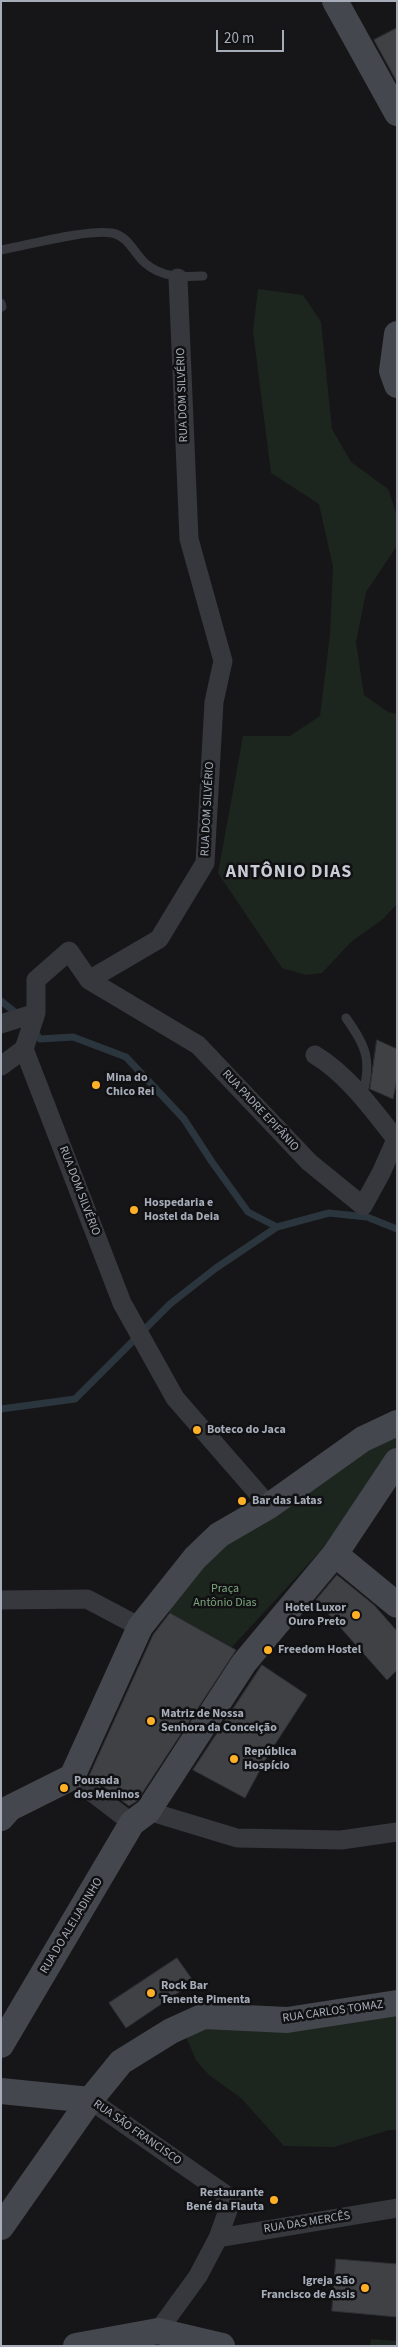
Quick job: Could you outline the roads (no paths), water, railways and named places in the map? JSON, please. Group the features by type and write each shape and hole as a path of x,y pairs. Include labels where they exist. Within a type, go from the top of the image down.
{"street":[{"path":"335,1 397,113"},
{"name":"RUA DOM SILVÉRIO","path":"89,980 159,939 205,863 214,702 223,661 189,539 178,278"},
{"path":"397,334 392,371 397,385"},
{"path":"1,1066 24,1049 36,1013 36,980 69,951 89,980"},
{"name":"RUA PADRE EPIFÂNIO","path":"89,980 198,1045 309,1162 363,1206 382,1173 396,1138"},
{"path":"1,1024 36,1013"},
{"name":"RUA DOM SILVÉRIO","path":"24,1049 122,1303 175,1398 269,1506"},
{"path":"315,1055 339,1073 396,1138"},
{"path":"1,1818 10,1808 72,1777 140,1627 195,1558 219,1535 269,1506 363,1439 397,1423"},
{"path":"397,1461 335,1554 397,1604"},
{"name":"RUA DO ALEIJADINHO","path":"1,2045 140,1817 244,1664 335,1554"},
{"path":"1,1600 87,1599 140,1627"},
{"path":"72,1777 140,1817 237,1838 341,1840 397,1832"},
{"name":"RUA CARLOS TOMAZ","path":"1,2227 90,2100 121,2062 171,2031 204,2016 287,2020 397,2003"},
{"name":"RUA SÃO FRANCISCO","path":"1,2091 90,2100 232,2199 218,2238"},
{"name":"RUA DAS MERCÊS","path":"218,2238 397,2208"},
{"path":"158,2331 198,2276 218,2238"},
{"path":"76,2346 158,2331 222,2346"}],"lane":[{"path":"1,250 78,236 112,233 123,238 144,263 158,272 178,278 203,276"},
{"path":"346,1018 360,1037 368,1060 368,1071 362,1097"}],"waterway":[{"path":"1,1001 20,1016"},
{"path":"33,1030 40,1039 73,1037 126,1057 184,1119 248,1212 277,1227"},
{"path":"1,1409 75,1399 170,1304 216,1268 277,1227 329,1213 367,1217 397,1229"}],"place":[{"name":"Mina do Chico Rei","path":"96,1085"},
{"name":"Hospedaria e Hostel da Deia","path":"134,1210"},
{"name":"Boteco do Jaca","path":"197,1430"},
{"name":"Bar das Latas","path":"242,1501"},
{"name":"Hotel Luxor Ouro Preto","path":"356,1615"},
{"name":"Freedom Hostel","path":"268,1650"},
{"name":"Matriz de Nossa Senhora da Conceição","path":"151,1721"},
{"name":"República Hospício","path":"234,1759"},
{"name":"Pousada dos Meninos","path":"64,1788"},
{"name":"Rock Bar Tenente Pimenta","path":"151,1993"},
{"name":"Restaurante Bené da Flauta","path":"274,2200"},
{"name":"Igreja São Francisco de Assis","path":"365,2288"}],"district":[{"name":"ANTÔNIO DIAS","path":"289,873"}],"park label":[{"name":"Praça Antônio Dias","path":"225,1596"}]}
